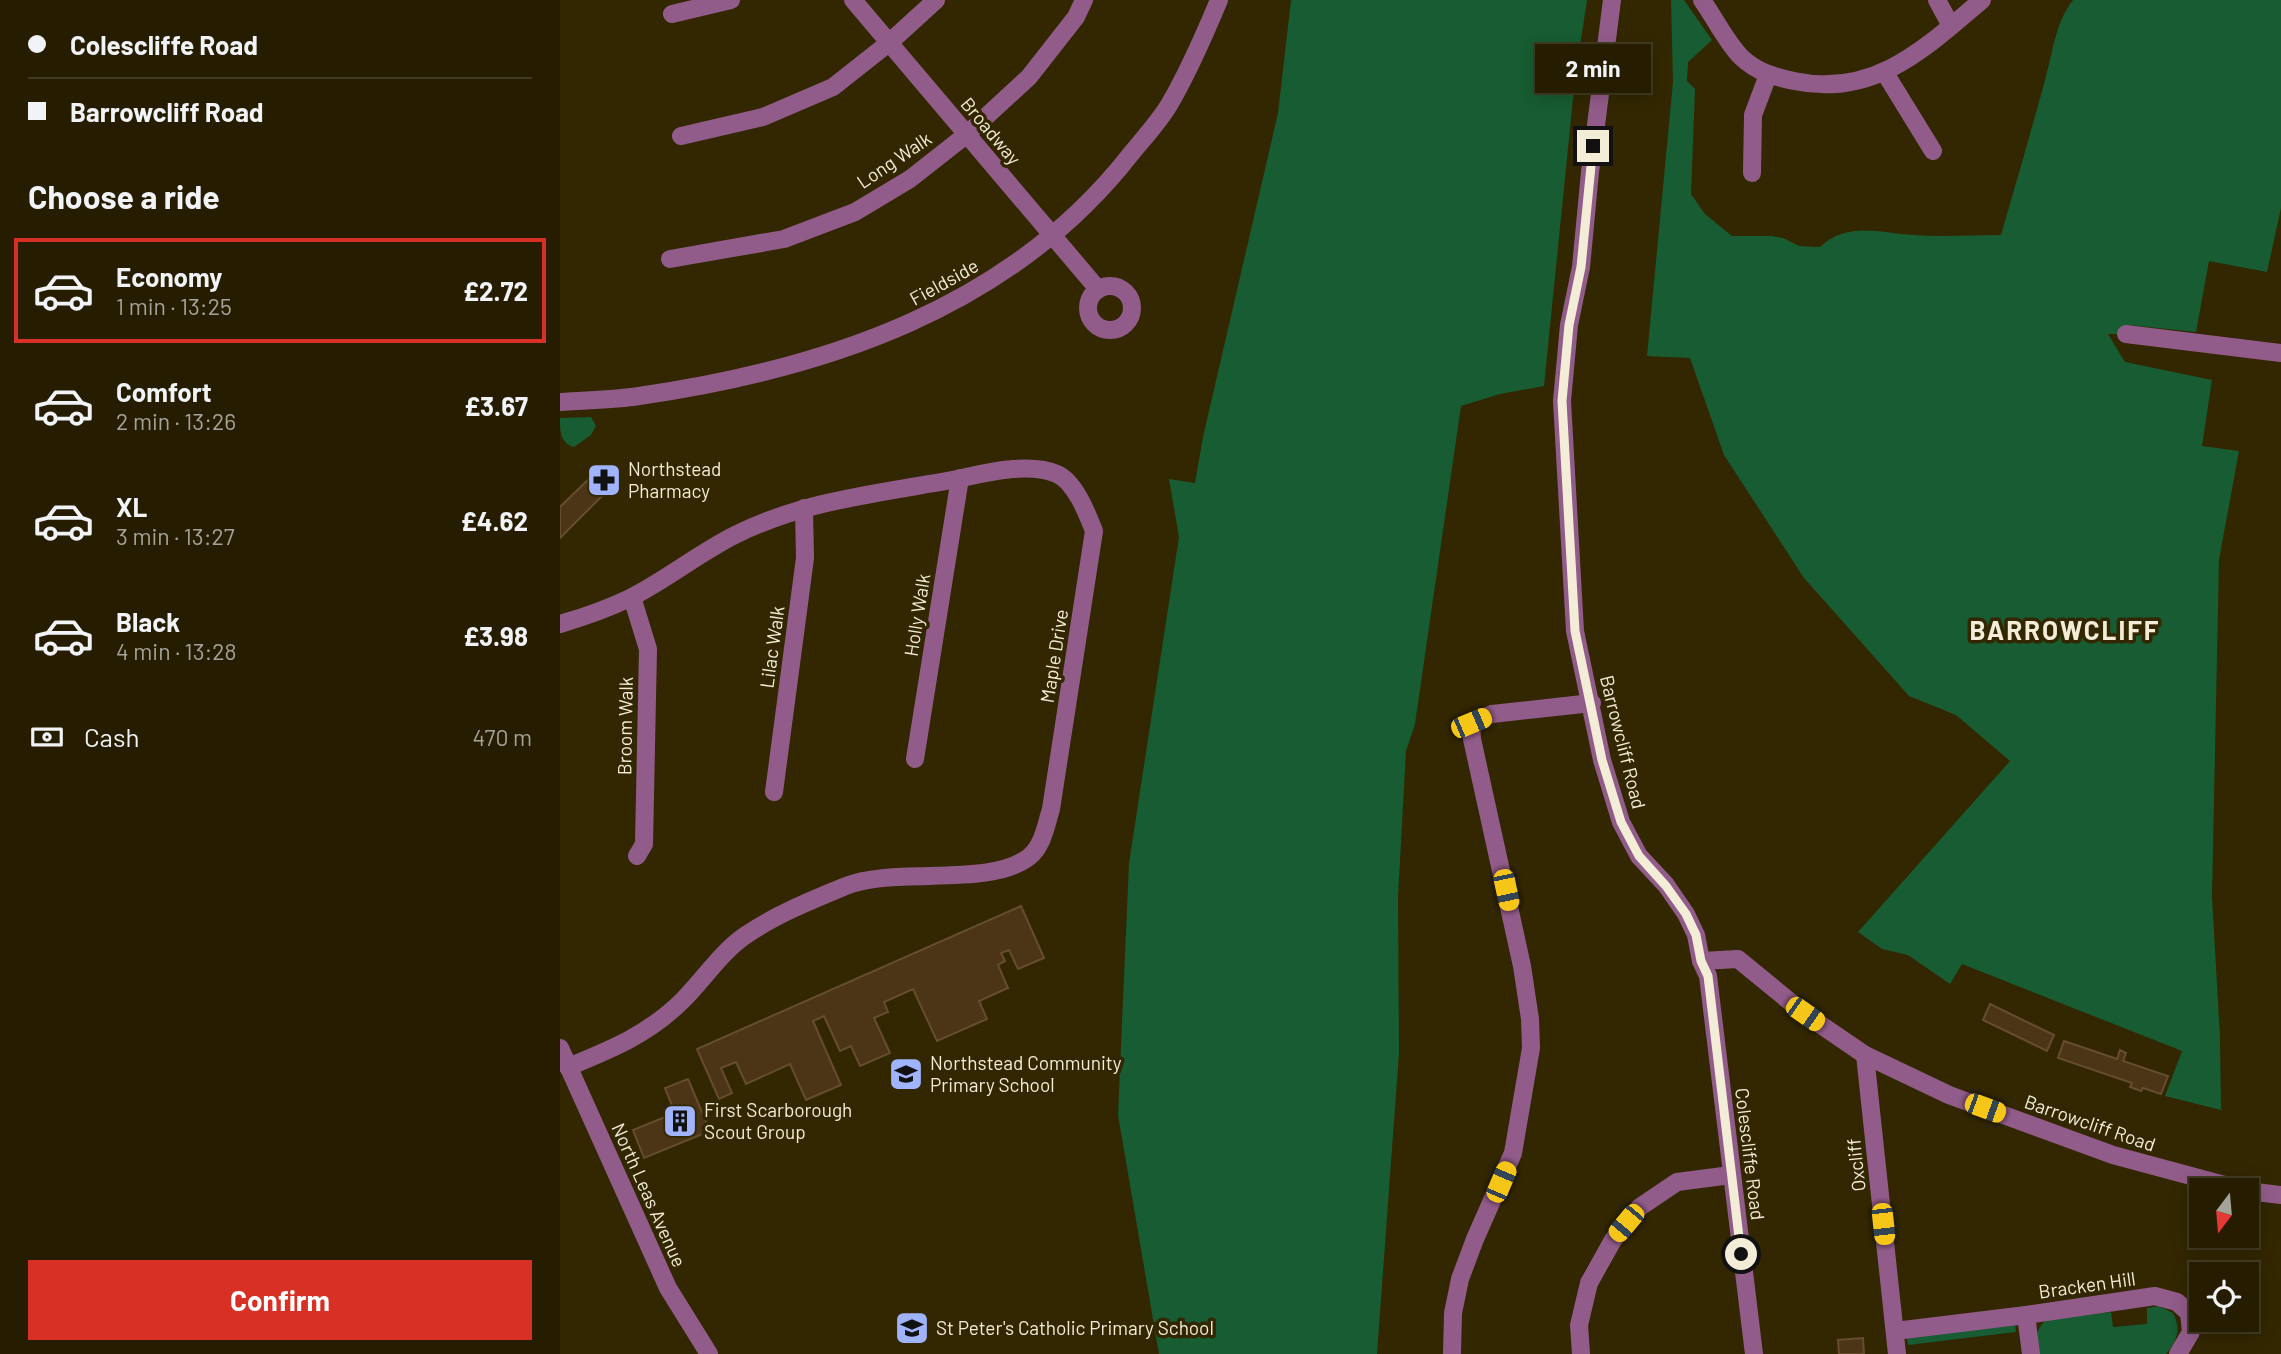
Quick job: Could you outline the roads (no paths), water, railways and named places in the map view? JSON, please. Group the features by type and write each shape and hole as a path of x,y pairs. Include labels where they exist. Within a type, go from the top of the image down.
{"street":[{"path":"672,14 732,0"},
{"name":"Broadway","path":"853,0 1097,289"},
{"path":"681,136 763,117 833,87 890,42 936,0"},
{"name":"Long Walk","path":"670,259 784,239 855,212 910,179 966,135 1028,77 1076,17 1084,0"},
{"name":"Fieldside","path":"560,402 638,397 750,376 832,354 912,323 981,288 1053,236 1104,189 1168,107 1200,45 1219,0"},
{"name":"Barrowcliff Road","path":"1612,0 1581,267 1569,325 1562,401 1575,631 1602,760 1621,822 1639,856 1686,914 1696,935 1701,961 1738,959 1805,1014 1865,1055 1949,1095 2113,1155 2200,1178"},
{"path":"1702,0 1741,57 1768,75 1804,83 1847,82 1885,73 1924,49 1982,0"},
{"path":"1937,0 1951,26"},
{"path":"1885,73 1933,151"},
{"path":"1752,173 1753,115 1768,75"},
{"path":"2126,334 2281,353"},
{"name":"Maple Drive","path":"560,624 593,614 632,597 737,534 804,508 960,478 1029,467 1059,474 1079,496 1094,531 1052,809 1040,842 1029,857 1003,870 863,879 799,905 744,936 681,1002 645,1032 613,1049 568,1067"},
{"name":"Holly Walk","path":"915,760 960,478"},
{"name":"Lilac Walk","path":"774,792 805,558 804,508"},
{"name":"Broom Walk","path":"632,597 648,649 644,844 637,856"},
{"path":"1452,1354 1453,1313 1460,1279 1513,1153 1531,1048 1531,1019 1522,965 1472,739 1471,723 1492,714 1592,703"},
{"name":"Colescliffe Road","path":"1701,961 1708,976 1754,1354"},
{"name":"North Leas Avenue","path":"560,1048 668,1288 709,1354"},
{"name":"Oxcliff","path":"1865,1055 1898,1354"},
{"path":"1581,1354 1579,1325 1590,1283 1613,1240 1640,1206 1677,1182 1731,1175"},
{"name":"Barrowcliff Road","path":"2259,1192 2281,1195"},
{"name":"Bracken Hill","path":"1895,1331 2155,1296 2177,1302 2189,1313 2190,1332 2178,1354"},
{"name":"Bracken Hill","path":"2026,1315 2031,1354"}],"place":[{"name":"Northstead Pharmacy","path":"604,480"},
{"name":"Northstead Community Primary School","path":"906,1074"},
{"name":"First Scarborough Scout Group","path":"680,1121"},
{"name":"St Peter's Catholic Primary School","path":"912,1328"}],"district":[{"name":"BARROWCLIFF","path":"2065,631"}]}
